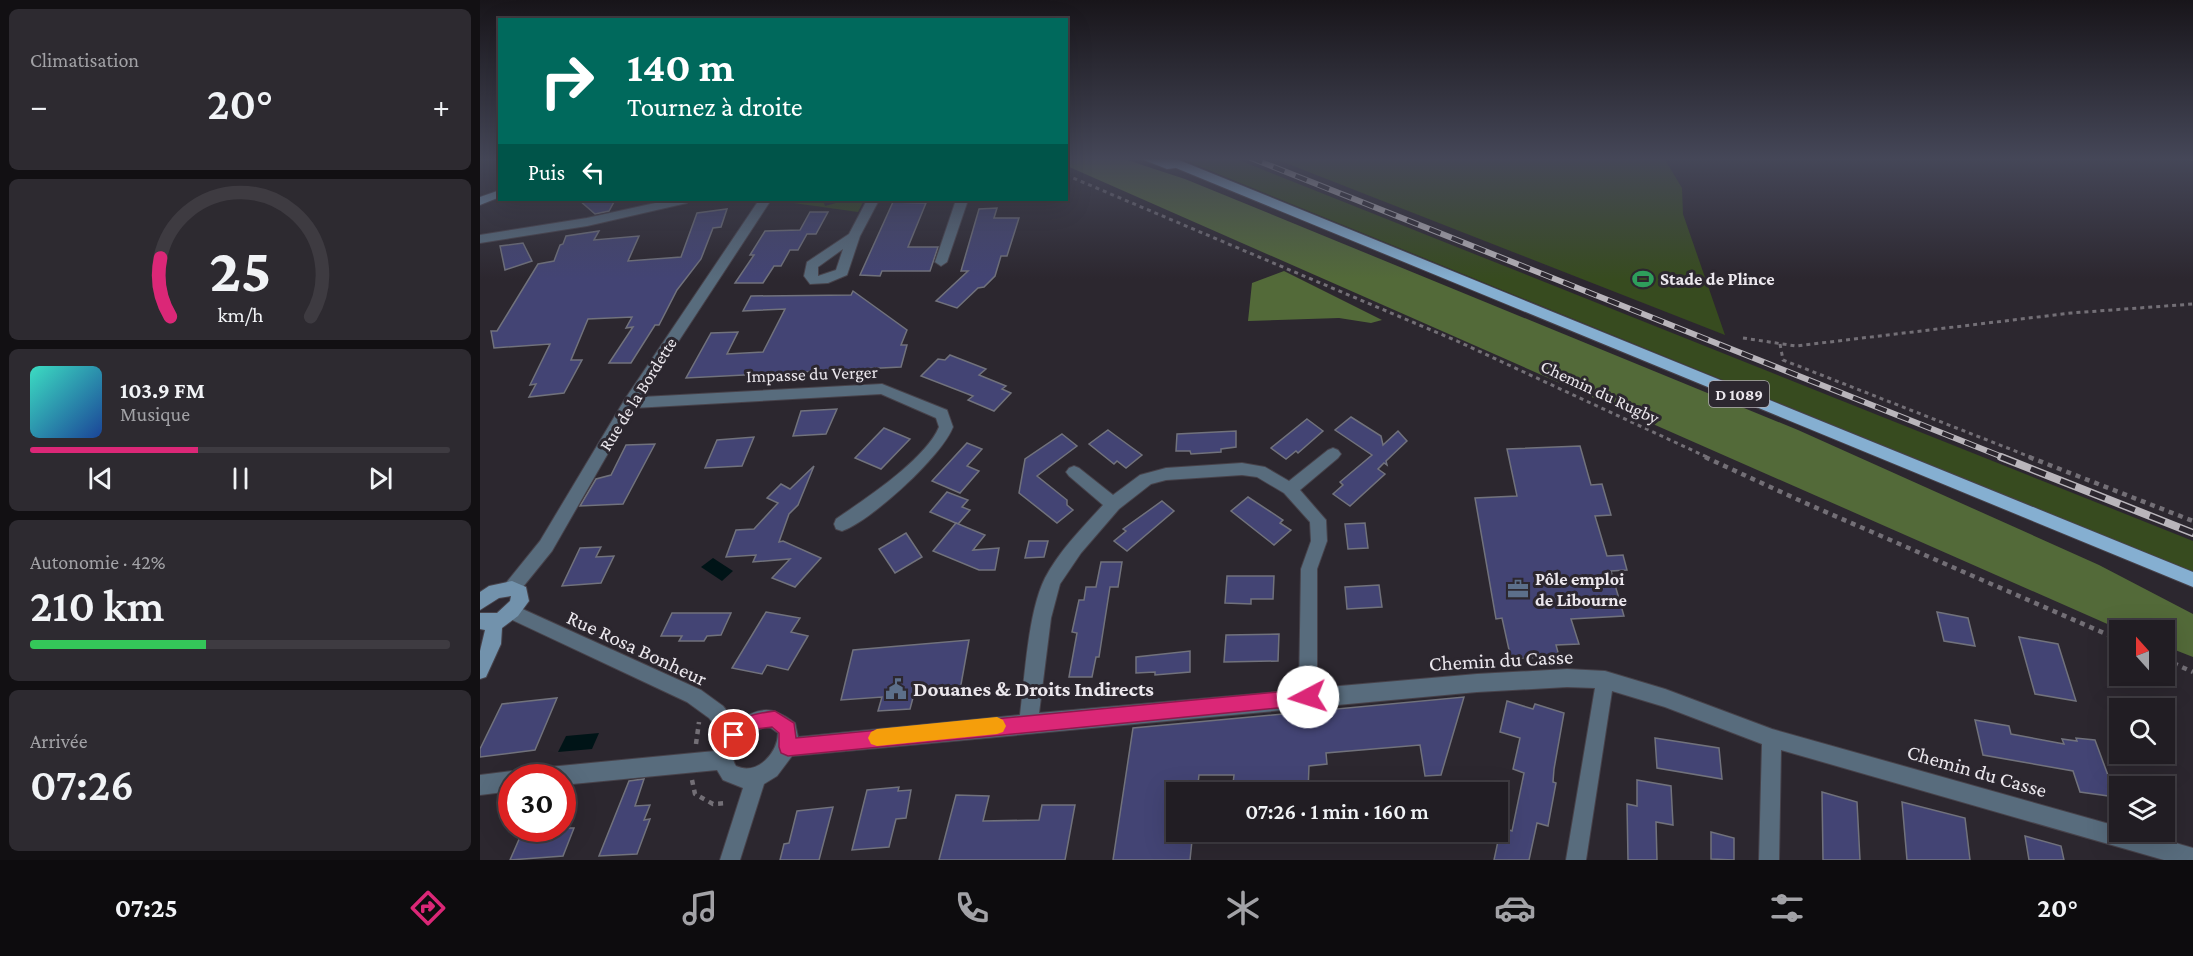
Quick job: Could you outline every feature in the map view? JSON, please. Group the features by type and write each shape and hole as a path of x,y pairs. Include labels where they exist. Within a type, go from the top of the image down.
{"main road":[{"name":"D 1089","path":"1258,198 2193,580"}],"street":[{"path":"480,239 587,222 679,201"},
{"name":"Rue de la Bordette","path":"480,602 495,591 512,588 546,546 630,403 764,201"},
{"path":"854,236 872,201"},
{"path":"941,262 962,201"},
{"name":"Impasse du Verger","path":"630,403 882,389 942,414 946,426 942,438 892,488 842,524"},
{"path":"1290,489 1333,454"},
{"path":"1028,723 1042,618 1052,581 1075,548 1113,504 1146,479 1166,474 1242,469 1260,471 1290,489 1318,520 1319,541 1309,569 1308,697"},
{"path":"1074,472 1113,504"},
{"path":"480,670 492,644 487,622 512,612 520,602 520,592 512,588"},
{"name":"Rue Rosa Bonheur","path":"512,612 694,696 716,712 734,735"},
{"name":"Chemin du Casse","path":"788,747 1308,697 1556,679 1605,680 1665,698 1772,738 2193,858"},
{"path":"1576,860 1605,680"},
{"path":"775,719 788,729 788,747 777,763 756,777 740,778 731,774 724,760 725,752 734,735 754,721 775,719"},
{"path":"1769,860 1772,738"},
{"path":"576,774 692,761 724,760"},
{"path":"730,860 756,777"},
{"path":"480,785 498,783"}],"path":[{"name":"Chemin du Rugby","path":"1120,198 1457,341 1803,502 2109,635"},
{"path":"1743,338 1796,346 2071,313 2193,304"},
{"path":"1780,344 1783,360 2193,521"},
{"path":"2175,664 2193,672"},
{"path":"698,716 700,727 691,775 695,794 713,804 749,802"}],"green space":[{"path":"1140,198 1232,198 1798,430 2099,565 2193,614 2193,657 2175,650 2175,620 2109,620 2109,625"},
{"path":"1277,198 1334,198 2193,541 2193,572"},
{"path":"1375,198 1682,198 1683,214 1725,335"},
{"path":"779,201 823,201 825,206 843,201 864,201 858,212"},
{"path":"1284,271 1382,320 1371,323 1339,318 1248,321 1252,283"}],"shaded area":[{"path":"713,558 733,571 722,581 701,567"},
{"path":"599,733 592,749 558,752 566,736"}],"building":[{"path":"580,201 614,201 609,211 595,214"},
{"path":"893,202 926,203 908,247 938,247 930,271 882,271 880,276 860,275"},
{"path":"997,208 994,218 1019,218 1007,256 1001,256 995,276 957,308 936,301 968,271 961,271 979,209"},
{"path":"727,209 721,227 713,228 701,259 677,290 659,325 655,325 631,363 609,363 633,327 626,328 632,317 588,319 571,360 582,360 564,393 529,397 536,384 530,385 550,344 494,348 491,331 497,331 538,264 554,261 566,236 599,231 594,240 639,236 628,261 681,257 697,213"},
{"path":"810,212 828,212 816,234 807,234 798,250 790,250 781,266 774,266 763,283 735,283 754,255 750,255 765,231 800,230"},
{"path":"523,243 532,261 505,270 500,246"},
{"path":"853,291 907,330 901,345 907,345 901,367 686,378 711,333 738,332 727,354 763,352 785,309 743,311 751,296 851,295"},
{"path":"950,355 986,369 979,375 1006,386 1002,389 1011,393 994,411 968,400 973,396 921,376 938,359 945,360"},
{"path":"837,409 826,434 793,436 801,411"},
{"path":"1351,417 1381,436 1383,445 1398,431 1407,441 1386,461 1387,465 1384,463 1378,469 1385,474 1350,506 1333,494 1343,485 1340,482 1372,455 1335,430"},
{"path":"1307,419 1323,431 1298,453 1296,451 1286,459 1271,448"},
{"path":"884,428 910,439 881,469 855,458"},
{"path":"1108,430 1142,455 1126,468 1117,461 1114,464 1089,444"},
{"path":"1236,431 1236,447 1221,449 1221,452 1191,454 1190,451 1176,451 1177,434"},
{"path":"1062,434 1077,446 1037,476 1067,500 1067,505 1073,510 1057,523 1019,493 1025,459"},
{"path":"754,437 742,466 705,468 717,440"},
{"path":"967,443 982,449 967,466 979,471 960,493 932,481"},
{"path":"655,444 623,504 580,506 596,479 611,475 626,445"},
{"path":"1580,446 1591,485 1602,484 1611,515 1595,516 1607,556 1623,555 1627,570 1611,571 1624,616 1571,619 1579,644 1556,645 1559,656 1511,659 1502,618 1496,619 1475,498 1517,496 1507,449"},
{"path":"814,466 798,505 789,514 779,542 783,541 821,558 795,587 772,578 790,559 753,562 756,555 726,557 736,530 754,529 778,503 767,498 781,484 790,489"},
{"path":"947,492 968,500 962,507 970,510 958,524 930,512"},
{"path":"1248,497 1283,520 1280,523 1291,530 1274,545 1231,511"},
{"path":"1162,501 1174,511 1127,551 1114,541 1126,531 1123,529"},
{"path":"956,523 985,535 973,550 999,548 995,570 979,570 933,551"},
{"path":"1365,523 1368,548 1348,549 1345,524"},
{"path":"906,533 922,557 895,573 879,549"},
{"path":"1029,541 1048,541 1044,557 1025,558"},
{"path":"601,547 596,557 614,556 601,583 562,586 580,548"},
{"path":"1101,562 1122,562 1118,587 1110,587 1099,657 1096,657 1092,677 1069,677 1077,633 1072,632 1079,600 1084,600 1086,587 1096,587"},
{"path":"1227,576 1274,576 1273,599 1251,599 1251,604 1225,603"},
{"path":"1379,585 1382,607 1347,609 1345,587"},
{"path":"766,612 800,618 791,632 808,636 788,670 767,665 762,674 732,668"},
{"path":"1937,612 1968,618 1975,646 1944,641"},
{"path":"672,613 731,613 721,635 707,636 704,641 679,641 682,636 661,636"},
{"path":"1279,634 1278,661 1224,662 1226,635"},
{"path":"2019,637 2058,644 2076,701 2035,694"},
{"path":"969,640 960,690 914,694 910,709 878,711 882,697 841,700 853,650"},
{"path":"1190,651 1190,672 1155,675 1155,672 1136,673 1136,657"},
{"path":"1464,697 1441,775 1425,776 1420,745 1326,753 1327,764 1309,766 1308,782 1233,782 1234,775 1199,775 1198,782 1166,782 1166,842 1192,842 1190,860 1113,860 1133,728"},
{"path":"557,698 535,750 480,757 480,749 502,704"},
{"path":"1507,701 1533,709 1535,704 1564,713 1554,769 1553,782 1556,783 1548,826 1537,823 1529,860 1494,860 1498,842 1508,842 1508,830 1512,831 1524,773 1513,769 1520,738 1500,732"},
{"path":"1975,720 2009,726 2011,734 2064,744 2062,739 2095,740 2109,778 2109,796 2080,792 2073,771 1983,755"},
{"path":"1655,738 1719,748 1722,779 1657,768"},
{"path":"644,779 635,806 650,805 644,820 650,819 637,854 599,856 629,781"},
{"path":"1637,780 1671,786 1673,825 1656,822 1657,860 1628,860 1627,804 1637,806"},
{"path":"899,787 898,791 911,790 906,818 896,819 889,847 852,850 867,790"},
{"path":"1822,792 1857,802 1860,860 1823,860"},
{"path":"956,795 989,796 983,821 1039,820 1042,805 1075,805 1065,860 939,860"},
{"path":"1902,802 1965,818 1970,860 1907,860"},
{"path":"833,807 819,860 780,860 784,844 789,843 797,811"},
{"path":"1711,832 1734,838 1734,860 1711,859"},
{"path":"2025,836 2061,846 2064,860 2029,860"},
{"path":"518,842 568,842 563,856 510,860"}],"railway":[{"path":"1352,198 2005,458"},
{"path":"2001,457 2193,533"}],"slow traffic":[{"path":"877,738 997,726"}],"place":[{"name":"Stade de Plince","path":"1643,279"},
{"name":"Pôle emploi de Libourne","path":"1518,589"},
{"name":"Douanes & Droits Indirects","path":"896,689"}],"route":[{"path":"734,735 754,721 765,718 775,719 788,729 788,747 1308,697"}]}
